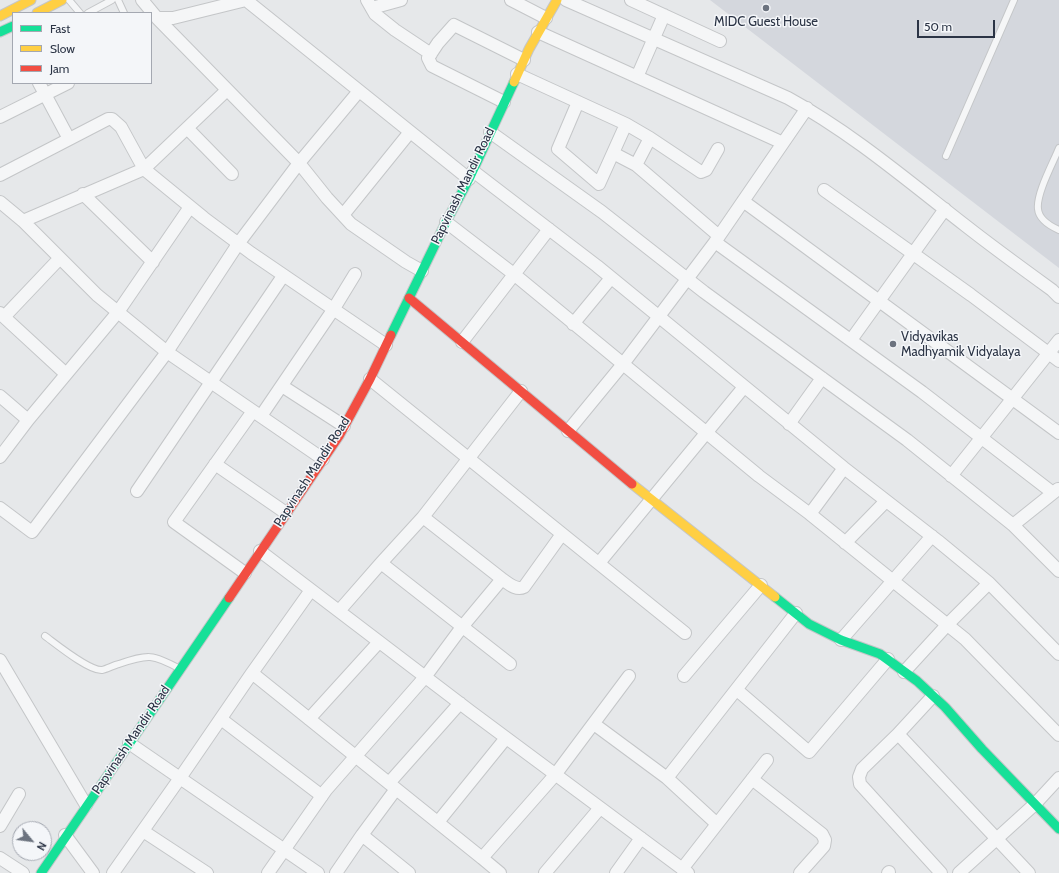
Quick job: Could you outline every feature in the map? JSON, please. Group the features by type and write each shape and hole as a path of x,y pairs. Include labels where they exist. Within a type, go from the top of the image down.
{"street":[{"path":"0,16 31,0"},
{"path":"39,12 62,0"},
{"path":"142,0 157,18 299,163 327,198 351,224 406,262 422,271"},
{"path":"157,18 173,18 246,0 410,132 549,230 611,278 789,424 932,536 989,583 1059,654"},
{"path":"401,0 369,4 375,14 395,30 431,54"},
{"path":"511,0 546,18"},
{"name":"Papvinash Mandir Road","path":"41,873 65,835 180,669 344,426 370,379 446,222 471,175 538,32 557,0"},
{"path":"566,0 788,98 807,108 876,155 966,226 1052,290 1059,297"},
{"path":"631,0 720,41"},
{"path":"637,77 664,15"},
{"path":"504,102 432,66 428,58 454,25 524,60"},
{"path":"538,32 783,143"},
{"path":"517,74 626,124 650,138 700,172 706,170 718,149"},
{"path":"40,84 69,139"},
{"path":"0,117 66,84"},
{"path":"23,221 144,169 227,90"},
{"path":"0,508 32,532 167,352 238,244 299,163 359,91"},
{"path":"578,102 558,148 599,184 626,124"},
{"path":"568,431 623,364 717,239 807,108"},
{"path":"0,175 108,119 112,119 121,127 144,169 190,207 238,244 386,345"},
{"path":"187,128 232,174"},
{"path":"343,215 410,132"},
{"path":"490,132 602,212 687,279 907,440 1013,525 1059,570"},
{"path":"636,165 650,138"},
{"path":"613,153 636,165 717,239 981,437 1056,491 1013,525"},
{"path":"824,190 971,295 1059,361"},
{"path":"83,194 153,262"},
{"path":"743,201 1059,433"},
{"path":"0,202 23,221 97,295 167,352 323,459"},
{"path":"0,457 28,420 118,312 190,207"},
{"path":"851,340 945,209"},
{"path":"446,222 515,275 759,476 810,514 966,640 1059,734"},
{"path":"462,342 549,230"},
{"path":"60,258 2,315 66,374"},
{"path":"245,573 174,522 215,464 257,413 282,386 333,310 355,274"},
{"path":"137,491 284,276"},
{"path":"574,324 611,278"},
{"path":"409,298 651,500 809,624 841,640 880,654 904,672 945,707 1059,829"},
{"path":"951,476 1059,340"},
{"path":"789,424 822,378"},
{"path":"370,379 685,632"},
{"path":"282,386 344,426"},
{"path":"599,563 744,387"},
{"path":"339,611 423,517 521,391"},
{"path":"0,396 28,420"},
{"path":"215,464 286,513"},
{"path":"810,514 844,468"},
{"path":"845,543 886,501"},
{"path":"423,517 502,579 520,589 524,587 562,534"},
{"path":"841,640 932,536"},
{"path":"260,551 555,775 685,871 717,824 767,760"},
{"path":"381,563 510,664"},
{"path":"268,873 322,796 425,677 462,627 502,579"},
{"path":"904,672 947,625 989,583"},
{"path":"684,676 761,585"},
{"path":"114,873 311,590"},
{"path":"667,778 796,613"},
{"path":"309,719 379,642"},
{"path":"737,690 809,752 888,659"},
{"path":"0,660 86,805"},
{"path":"252,673 500,873"},
{"path":"482,858 555,775 630,676"},
{"path":"932,696 898,734 862,769 859,777 860,784 941,873"},
{"path":"336,873 393,786 460,703"},
{"path":"221,719 322,796"},
{"path":"594,724 667,778 717,824"},
{"path":"898,734 1030,873"},
{"path":"438,822 506,738"},
{"path":"129,743 318,873"},
{"path":"958,873 1035,804 1059,778"},
{"path":"752,779 822,834 825,840 824,846 800,873"},
{"path":"0,826 19,794"},
{"path":"546,873 600,808"},
{"path":"143,831 207,873"},
{"path":"65,835 93,873"},
{"path":"362,835 409,873"},
{"path":"616,873 641,838"},
{"path":"0,858 23,873"}],"lane":[{"path":"69,0 79,12"},
{"path":"90,12 112,0"},
{"path":"118,0 124,12"},
{"path":"946,156 1014,0"},
{"path":"1059,148 1057,160 1040,195 1038,210 1042,219 1050,226 1059,230"},
{"path":"45,636 90,667 102,670 140,657 152,656 162,659 180,669"}],"shaded area":[{"path":"710,0 1059,0 1059,268 1025,242"}],"traffic: fast":[{"path":"0,32 12,26"},
{"path":"391,335 446,222 469,179 514,82"},
{"path":"775,597 809,624 841,640 880,654 917,681 945,707 982,749 1059,829"},
{"path":"41,873 229,598"}],"traffic: slow":[{"path":"0,16 31,0"},
{"path":"39,12 62,0"},
{"path":"514,82 529,49 557,0"},
{"path":"632,484 775,597"}],"traffic: jam":[{"path":"409,298 632,484"},
{"path":"229,598 339,436 370,379 391,335"}],"place":[{"name":"MIDC Guest House","path":"766,8"},
{"name":"Vidyavikas Madhyamik Vidyalaya","path":"893,344"}]}
